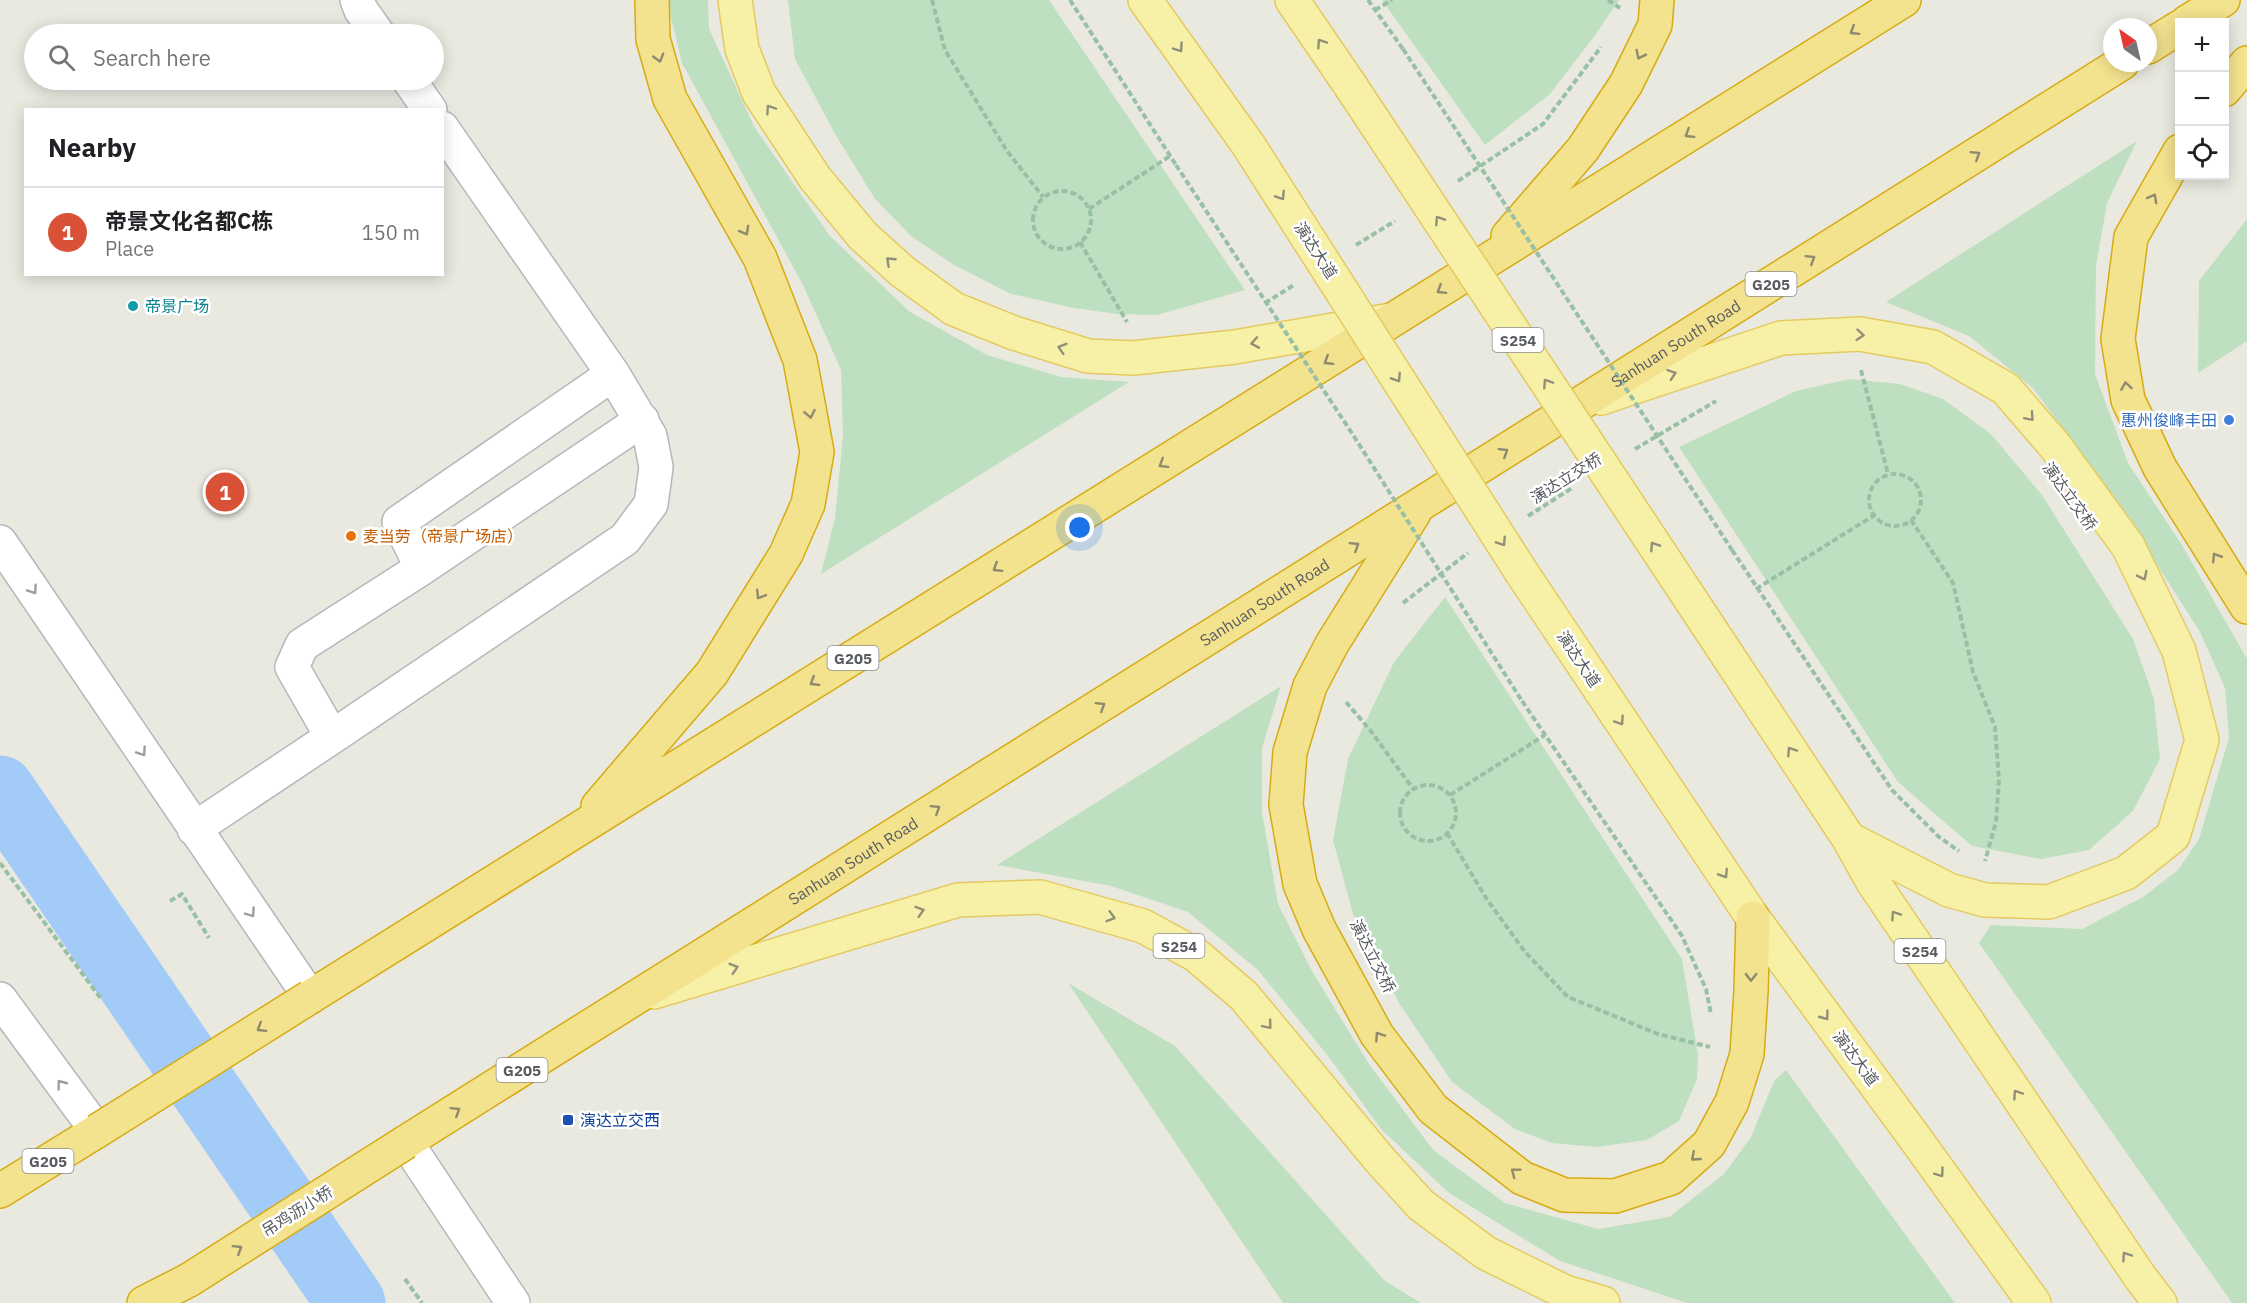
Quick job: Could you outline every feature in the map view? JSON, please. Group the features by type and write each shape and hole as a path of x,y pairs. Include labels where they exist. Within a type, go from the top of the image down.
{"highway":[{"path":"576,831 712,673 786,554 808,504 818,452 800,360 760,258 670,99 653,39 652,0"},
{"path":"1486,261 1583,149 1631,74 1655,25 1657,0"},
{"name":"G205","path":"0,1191 1904,0"},
{"path":"2194,18 2223,0"},
{"path":"2157,41 2175,30"},
{"path":"2229,84 2247,63"},
{"name":"Sanhuan South Road","path":"406,1142 2108,72"},
{"path":"2175,160 2131,237 2118,339 2128,400 2160,468 2247,607"},
{"path":"1419,506 1332,644 1310,686 1290,752 1286,805 1300,884 1319,929 1377,1035 1433,1109 1522,1178 1564,1194 1615,1196 1671,1178 1709,1144 1732,1102 1747,1054 1753,918"},
{"name":"吊鸡沥小桥","path":"144,1303 189,1280 406,1142"}],"main road":[{"path":"735,0 742,49 759,93 815,178 863,236 903,272 954,309 1014,333 1088,356 1133,358 1235,347 1395,319"},
{"name":"演达大道","path":"1145,0 1249,146 1587,672 1753,918 2034,1303"},
{"name":"S254","path":"1292,0 1849,838 1880,892 2160,1303"},
{"path":"1576,406 1781,338 1860,334 1933,347 2006,389 2055,446 2128,546 2179,651 2202,740 2173,836 2126,873 2049,902 1985,900 1949,890 1849,838"},
{"name":"S254","path":"638,997 958,900 1040,897 1143,926 1196,955 1244,996 1380,1160 1421,1205 1486,1253 1565,1292 1603,1303"}],"street":[{"path":"357,0 371,24"},
{"path":"416,90 428,108"},
{"path":"194,828 625,539 651,504 656,467 650,436 642,420 613,374 444,131"},
{"path":"422,568 399,522 613,374"},
{"path":"332,737 292,667 302,645 422,568 642,420"},
{"path":"0,542 310,997"},
{"path":"0,999 96,1131"},
{"path":"406,1142 513,1303"}],"path":[{"path":"932,0 945,50 1007,151 1043,197"},
{"path":"1070,0 1355,438 1522,701 1682,936 1706,989 1711,1015"},
{"path":"1368,0 1403,49 1756,589 1892,790 1939,837 1965,855"},
{"path":"1375,10 1392,0"},
{"path":"1449,187 1543,124 1605,41"},
{"path":"1089,209 1170,156"},
{"path":"1069,191 1084,201 1089,209 1090,228 1080,242 1071,247 1061,249 1051,247 1036,234 1032,225 1036,205 1043,197 1051,193 1069,191"},
{"path":"1348,250 1398,219"},
{"path":"1080,242 1131,330"},
{"path":"1256,306 1266,303 1302,280"},
{"path":"1861,370 1888,474"},
{"name":"演达立交桥","path":"1625,455 1724,397"},
{"path":"1888,474 1906,475 1918,488 1921,496 1920,506 1911,520 1895,526 1887,525 1874,516 1868,500 1874,484 1888,474"},
{"name":"演达立交桥","path":"1518,522 1576,485"},
{"path":"1756,589 1874,516"},
{"path":"1911,520 1953,583 1973,672 1995,727 1999,780 1996,822 1985,861"},
{"path":"1401,604 1469,552"},
{"path":"1343,713 1349,692"},
{"path":"1346,702 1370,730 1414,790"},
{"path":"1450,795 1545,735"},
{"path":"1425,786 1435,786 1450,795 1456,813 1455,821 1444,836 1427,841 1417,839 1410,834 1401,818 1401,809 1409,793 1425,786"},
{"path":"1447,833 1486,898 1525,952 1568,997 1658,1034 1715,1048 1714,1037"},
{"path":"1975,858 1992,862"},
{"path":"0,863 102,1000"},
{"path":"170,901 182,894 209,938"},
{"path":"405,1279 422,1303"}],"green space":[{"path":"670,0 708,0 709,29 755,128 830,236 910,312 987,355 1061,377 1129,382 821,574 835,518 843,436 841,370 803,285 682,63 670,13"},
{"path":"788,0 1049,0 1245,290 1157,315 1117,314 1074,308 1011,294 954,265 911,236 875,199 835,134 795,59"},
{"path":"1382,0 1619,0 1550,94 1485,145"},
{"path":"2137,141 2107,203 2096,266 2095,374 2128,463 2182,545 2247,659 2247,1303 2232,1303 1979,943 1991,925 2082,929 2143,897 2178,870 2199,839 2229,738 2225,688 2200,632 2118,503 2033,388 1969,336 1886,302"},
{"path":"2247,219 2247,341 2198,373 2199,281"},
{"path":"1850,379 1900,384 1943,399 1991,434 2042,495 2133,639 2154,699 2160,759 2133,811 2089,850 2041,859 1972,846 1898,782 1679,447 1796,391"},
{"path":"1445,597 1682,959 1698,1055 1697,1079 1679,1121 1647,1140 1596,1147 1552,1143 1515,1129 1452,1082 1399,1003 1353,914 1333,840 1348,759 1394,662"},
{"path":"1281,686 1262,748 1262,812 1278,904 1313,973 1369,1064 1433,1150 1505,1203 1598,1229 1669,1217 1724,1174 1751,1137 1774,1081 1786,1070 1955,1303 1687,1303 1560,1261 1449,1193 1382,1130 1328,1056 1258,970 1188,912 1111,886 997,865"},
{"path":"1068,983 1175,1046 1385,1281 1421,1303 1283,1303"}],"waterway":[{"path":"0,790 351,1303"}],"place":[{"name":"帝景广场","path":"133,306"},
{"name":"惠州俊峰丰田","path":"2229,420"},
{"name":"帝景文化名都C栋","path":"225,492"},
{"name":"麦当劳（帝景广场店）","path":"351,536"},
{"name":"演达立交西","path":"568,1120"}]}
